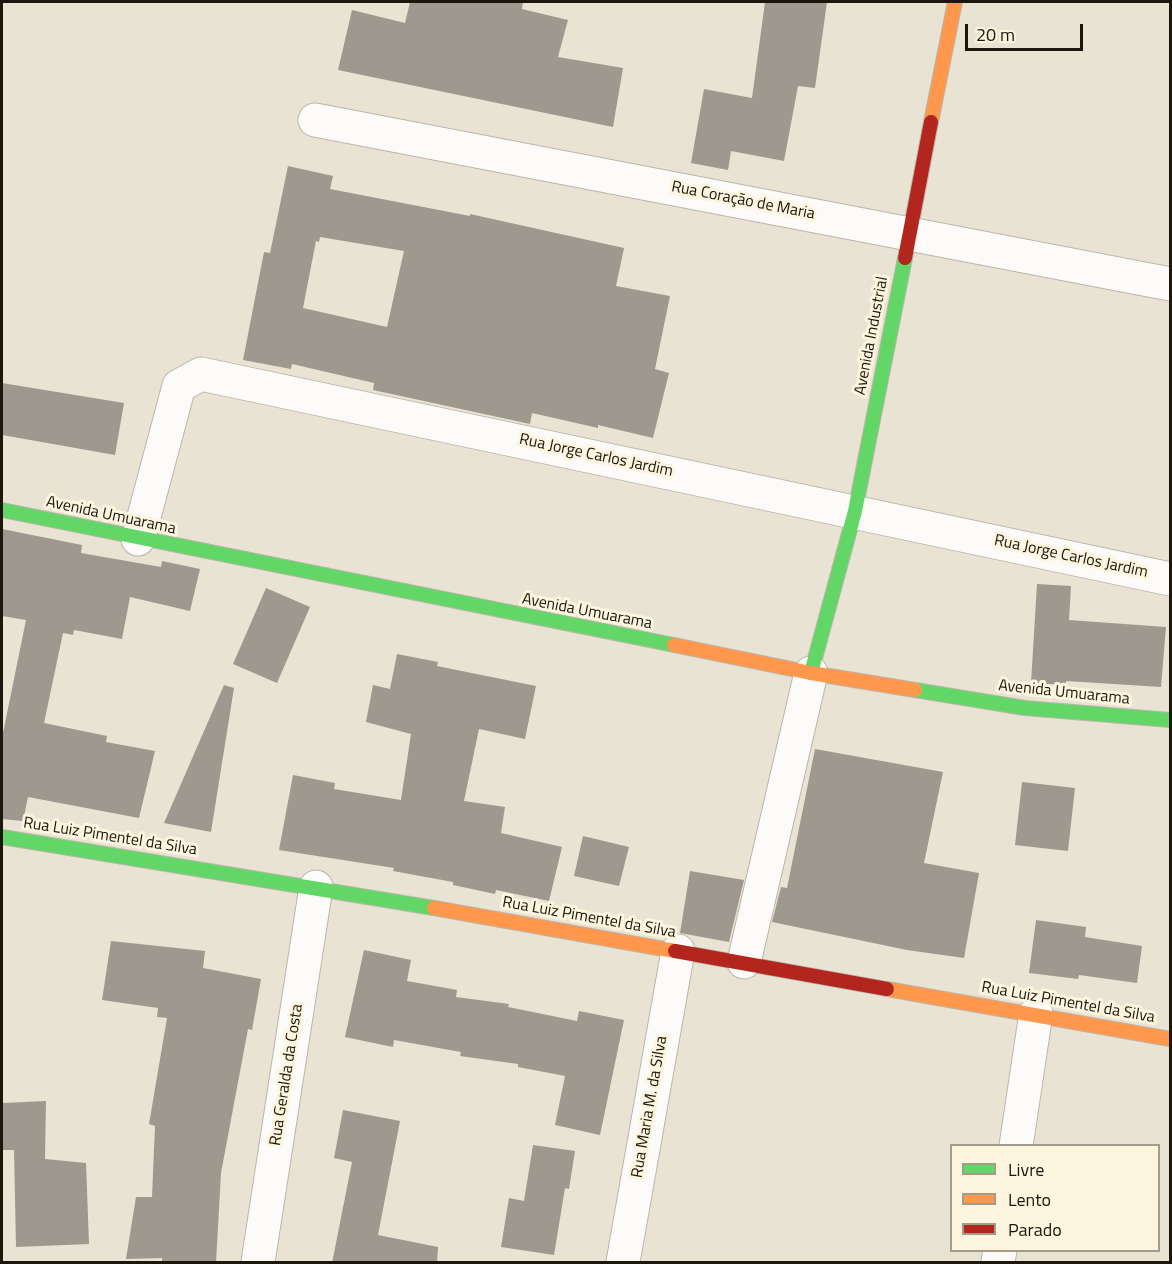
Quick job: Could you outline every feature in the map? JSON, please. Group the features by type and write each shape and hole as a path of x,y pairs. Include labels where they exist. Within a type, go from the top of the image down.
{"street":[{"name":"Avenida Industrial","path":"811,673 855,510 955,2"},
{"name":"Rua Coração de Maria","path":"315,120 1170,284"},
{"name":"Rua Jorge Carlos Jardim","path":"138,539 179,386 201,374 855,510 1170,579"},
{"name":"Avenida Umuarama","path":"2,510 811,673 1025,708 1170,720"},
{"path":"744,962 811,673"},
{"name":"Rua Luiz Pimentel da Silva","path":"2,837 316,887 1036,1013 1170,1039"},
{"name":"Rua Geralda da Costa","path":"258,1263 316,887"},
{"name":"Rua Maria M. da Silva","path":"623,1263 678,951"},
{"path":"1016,1144 1036,1013"}],"building":[{"path":"410,2 523,2 522,9 568,20 558,57 623,68 613,127 338,70 352,10 405,23"},
{"path":"765,2 827,2 815,88 798,86 784,161 731,151 728,170 691,163 704,89 752,98"},
{"path":"288,166 333,176 330,189 470,216 470,214 624,248 616,286 670,296 655,369 669,373 653,438 532,413 530,424 373,390 374,383 292,364 291,369 243,360 264,252 270,253","holes":["320,237 404,251 387,327 303,308 316,241 319,242"]},
{"path":"2,383 124,403 115,455 2,435"},
{"path":"2,529 82,545 81,553 161,567 162,561 200,569 190,611 130,597 122,639 74,630 73,635 63,633 44,723 107,736 106,742 155,751 139,818 28,797 23,821 2,819 2,738 26,620 2,616"},
{"path":"1037,584 1071,586 1069,620 1166,627 1161,687 1066,681 1066,685 1031,683"},
{"path":"266,588 310,607 277,683 233,664"},
{"path":"397,654 438,662 437,666 536,686 525,739 479,729 464,801 505,807 501,833 562,847 549,901 496,890 495,894 453,885 453,882 393,871 394,868 279,850 293,775 335,783 334,789 401,800 411,734 366,722 373,685 390,689"},
{"path":"224,685 234,688 211,832 164,823"},
{"path":"815,749 943,772 924,863 979,873 964,958 907,950 772,922 781,887 787,888"},
{"path":"1022,782 1075,788 1068,851 1015,845"},
{"path":"583,836 629,847 619,886 574,876"},
{"path":"690,871 744,880 729,942 680,933"},
{"path":"1036,920 1086,927 1085,937 1142,946 1137,983 1079,975 1078,979 1029,973"},
{"path":"111,941 205,951 203,968 261,979 252,1030 248,1029 221,1173 216,1263 162,1263 162,1258 126,1259 136,1197 152,1197 155,1126 149,1124 167,1018 157,1017 158,1008 102,1000"},
{"path":"364,950 411,960 407,981 457,990 456,997 509,1004 508,1007 577,1021 579,1011 624,1020 600,1135 555,1125 565,1076 518,1067 518,1064 460,1056 461,1052 394,1040 393,1047 345,1037"},
{"path":"46,1101 45,1159 86,1163 89,1244 16,1247 14,1150 2,1150 2,1103"},
{"path":"343,1110 400,1121 378,1235 438,1247 437,1263 332,1263 352,1162 334,1158"},
{"path":"533,1145 575,1151 569,1189 565,1188 554,1255 501,1247 509,1198 524,1201"}],"traffic: fast":[{"path":"811,673 855,511 905,258"},
{"path":"2,510 674,645"},
{"path":"915,690 1025,708 1170,720"},
{"path":"2,837 434,908"}],"traffic: slow":[{"path":"931,122 955,2"},
{"path":"674,645 811,673 915,690"},
{"path":"434,908 675,951"},
{"path":"887,989 1170,1039"}],"traffic: jam":[{"path":"905,258 931,122"},
{"path":"675,951 887,989"}]}
